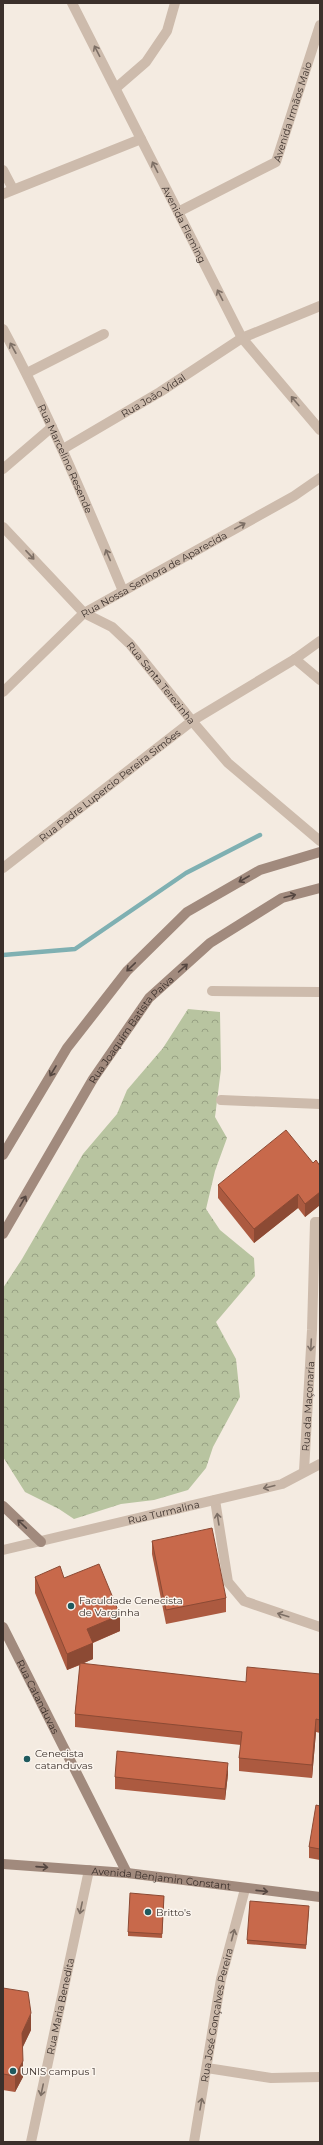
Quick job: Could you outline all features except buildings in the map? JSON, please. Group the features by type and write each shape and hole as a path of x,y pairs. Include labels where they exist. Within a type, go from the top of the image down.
{"main road":[{"path":"3,1155 67,1048 126,971 187,912 260,870 320,852"},
{"name":"Rua Joaquim Batista Paiva","path":"3,1234 93,1079 149,998 217,939 282,898 320,888"},
{"path":"3,1506 41,1542"},
{"name":"Rua Catanduvas","path":"3,1627 126,1873"},
{"name":"Avenida Benjamin Constant","path":"3,1864 126,1873 245,1889 320,1897"}],"street":[{"name":"Avenida Fleming","path":"72,3 242,338 320,430"},
{"path":"116,88 146,62 167,31 175,3"},
{"name":"Avenida Irmãos Maio","path":"178,212 276,162 320,25"},
{"path":"3,194 141,139"},
{"path":"3,170 13,189"},
{"name":"Rua João Vidal","path":"63,449 160,392 242,338 320,306"},
{"name":"Rua Marcelino Resende","path":"3,329 27,373 63,449 123,591"},
{"path":"27,373 104,334"},
{"path":"3,469 52,427"},
{"name":"Rua Nossa Senhora de Aparecida","path":"3,692 84,613 294,496 320,478"},
{"name":"Rua Santa Terezinha","path":"3,527 84,613 112,627 130,644 228,763 320,841"},
{"name":"Rua Padre Lupercio Pereira Simões","path":"3,868 192,721 295,659 320,640"},
{"path":"295,659 320,680"},
{"path":"212,991 320,992"},
{"path":"222,1100 320,1104"},
{"name":"Rua da Maçonaria","path":"304,1471 316,1330 318,1222"},
{"name":"Rua Turmalina","path":"3,1550 282,1484 304,1471 320,1464"},
{"path":"215,1500 228,1582 244,1602 320,1627"},
{"name":"Rua Maria Benedita","path":"31,2142 89,1870"},
{"name":"Rua José Gonçalves Pereira","path":"194,2142 221,1979 245,1889"},
{"path":"207,2068 271,2078 320,2077"}],"green space":[{"path":"188,1009 220,1012 221,1069 215,1117 227,1138 215,1171 206,1209 220,1230 254,1258 255,1276 216,1322 236,1359 240,1397 213,1447 206,1468 188,1490 154,1500 121,1504 74,1519 59,1509 25,1492 3,1457 3,1288 22,1259 83,1154 117,1114 127,1090 163,1048"}],"waterway":[{"path":"3,955 75,949 186,873 260,835"}],"place":[{"name":"Faculdade Cenecista de Varginha","path":"71,1606"},
{"name":"Cenecista catanduvas","path":"27,1759"},
{"name":"Britto's","path":"148,1912"},
{"name":"UNIS campus 1","path":"13,2071"}]}
